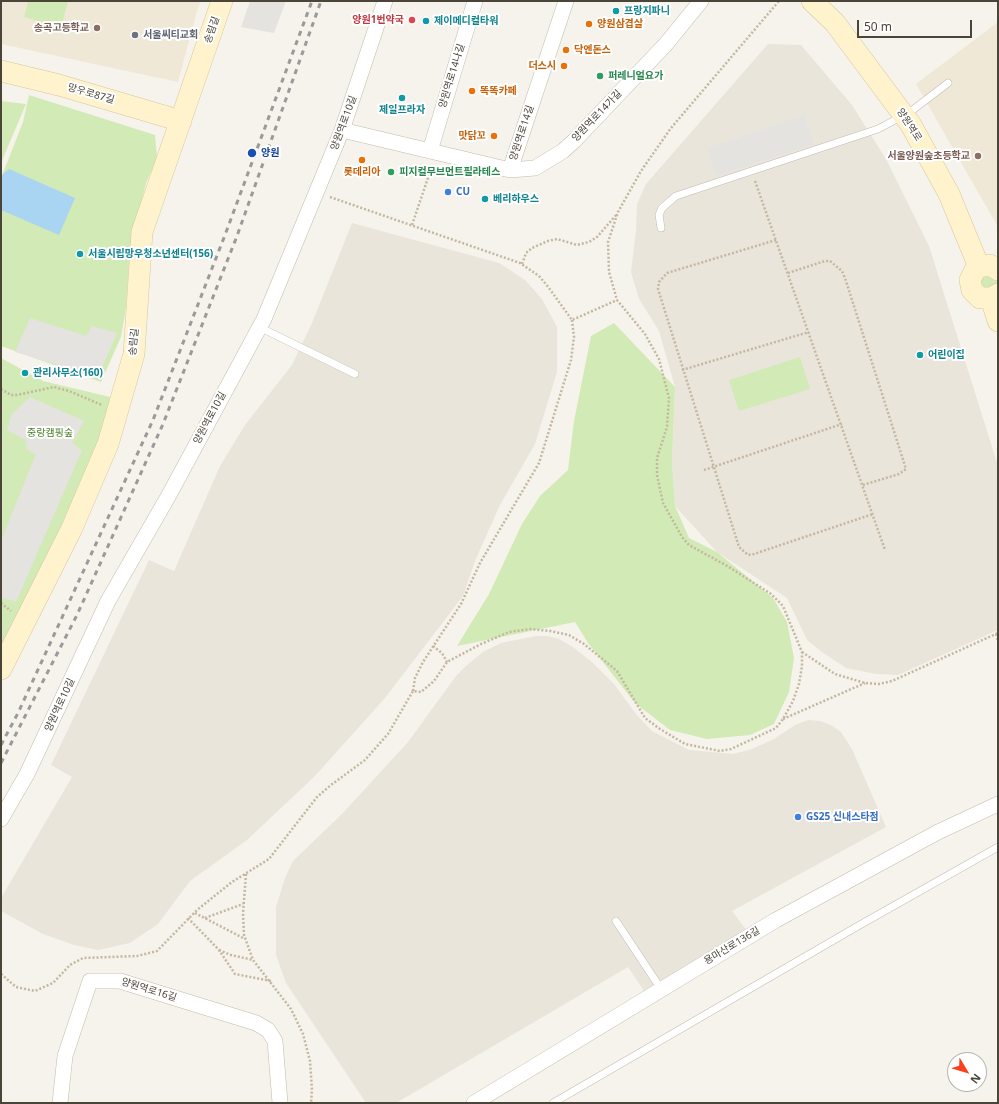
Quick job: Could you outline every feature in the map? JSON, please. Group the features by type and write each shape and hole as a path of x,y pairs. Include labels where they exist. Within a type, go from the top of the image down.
{"street":[{"name":"송림길","path":"1,669 72,528 108,444 134,354 142,232 222,1"},
{"name":"양원역로10길","path":"1,819 27,774 108,601 169,495 259,327 342,130 384,1"},
{"name":"양원역로14나길","path":"433,151 474,1"},
{"name":"양원역로14길","path":"342,130 510,170 566,1"},
{"name":"양원역로14가길","path":"510,170 535,168 563,151 666,44 701,1"},
{"name":"양원역로","path":"812,1 835,23 904,115 917,135 989,268"},
{"name":"망우로87길","path":"1,71 66,87 181,120"},
{"path":"989,268 971,274 970,285 975,295 985,299 994,296 998,321"},
{"name":"용마산로136길","path":"474,1103 776,920 938,832 998,804"},
{"name":"양원역로16길","path":"60,1103 65,1056 90,982 120,981 256,1023 268,1030 275,1041 280,1103"}],"lane":[{"path":"661,228 659,215 662,208 676,196 878,129 904,115 948,84"},
{"path":"259,327 355,374"},
{"path":"553,1103 998,847"},
{"path":"616,921 661,989"}],"path":[{"path":"413,691 421,692 434,681 447,662 508,632 530,628 569,635 605,660 617,672 645,718 666,734 685,744 715,750 731,749 776,728 784,719 799,684 802,666 802,652 783,606 771,594 729,567 690,545 682,536 663,503 657,474 657,458 667,427 669,398 659,359 645,334 617,300 609,272 608,242 618,212 641,171 671,128 779,1"},
{"path":"412,225 433,151"},
{"path":"751,171 864,485 885,550"},
{"path":"1,974 16,987 35,991 53,983 70,965 83,958 136,956 157,951 195,912 232,882 269,859 317,797 365,760 388,734 413,691 415,678 433,646 461,604 480,563 539,463 571,360 574,337 572,320 549,288 539,276 522,264 326,196"},
{"path":"522,264 526,253 532,248 548,241 557,239 577,245 589,242 618,212"},
{"path":"776,240 668,273 659,282 659,295 739,547 748,555 873,514"},
{"path":"788,273 825,260 830,261 842,271 845,278 906,469 899,474 864,485"},
{"path":"572,320 617,300"},
{"path":"682,370 809,332"},
{"path":"1,389 11,395 17,395 54,387 118,410"},
{"path":"704,470 842,424"},
{"path":"1,603 12,612"},
{"path":"802,652 835,674 865,683 879,684 892,680 997,634 998,641"},
{"path":"433,646 442,653 447,662"},
{"path":"784,719 865,683"},
{"path":"246,874 243,904 246,940 253,960 271,981 291,1009 303,1034 310,1061 312,1090 311,1103"},
{"path":"204,918 243,904"},
{"path":"195,912 246,940"},
{"path":"188,918 219,950 235,974 271,981"},
{"path":"219,950 231,955 253,960"}],"shaded area":[{"name":"송곡고등학교","path":"1,1 201,1 178,82 1,44"},
{"path":"250,1 286,1 274,33 241,27"},
{"name":"서울양원숲초등학교","path":"998,22 998,227 916,84"},
{"path":"768,44 801,45 852,105 886,159 929,246 998,466 998,630 898,675 876,674 846,668 822,652 807,640 787,598 717,552 675,506 672,462 675,387 659,331 639,299 631,272 636,231 637,204 646,184"},
{"path":"804,115 814,144 716,176 707,148"},
{"path":"352,223 499,263 525,280 542,299 557,327 557,372 535,444 500,505 475,561 463,596 385,698 314,777 247,840 190,881 158,924 130,943 98,950 74,945 43,934 1,911 1,898 72,777 51,765 149,560 174,571 220,466 245,425 292,365 312,323"},
{"path":"30,318 86,336 92,326 117,333 98,377 15,352"},
{"path":"30,397 84,421 72,443 82,450 16,602 1,597 1,541 36,454 27,450 26,440 7,430 12,414"},
{"path":"536,636 548,636 559,639 573,647 593,663 614,684 636,714 652,731 689,750 733,754 752,749 774,739 795,725 808,720 820,721 831,725 841,732 852,749 886,827 732,911 750,935 648,997 628,967 396,1103 366,1103 286,983 276,955 276,907 285,878 293,861 342,814 408,742 456,676 468,664 483,652 501,643"}],"green space":[{"path":"28,1 68,1 61,28 24,17"},
{"path":"29,95 155,135 157,158 146,183 130,247 126,308 121,337 101,382 1,346 1,178 23,122"},
{"path":"1,101 26,104 1,163"},
{"path":"984,272 997,280 997,284 991,293 975,282"},
{"path":"614,323 675,387 672,462 675,506 689,538 717,552 773,598 787,622 794,658 789,692 774,724 750,735 707,739 670,730 635,703 588,643 575,622 457,646 489,594 522,524 540,496 568,470 574,421 591,336"},
{"path":"800,357 810,389 739,411 729,380"},
{"name":"중랑캠핑숲","path":"1,358 43,381 110,397 101,440 76,498 1,649"}],"water":[{"path":"9,169 75,198 59,235 1,210 1,178"}],"railway":[{"path":"1,745 18,713 153,420 225,235 312,1"},
{"path":"1,763 77,615 163,424 237,236 321,1"}],"place":[{"name":"프랑지파니","path":"616,11"},
{"name":"양원1번약국","path":"412,20"},
{"name":"제이메디컬타워","path":"426,21"},
{"name":"양원삼겹살","path":"589,24"},
{"name":"송곡고등학교","path":"97,28"},
{"name":"서울씨티교회","path":"135,35"},
{"name":"닥엔돈스","path":"566,50"},
{"name":"더스시","path":"564,66"},
{"name":"퍼레니얼요가","path":"600,76"},
{"name":"똑똑카페","path":"472,91"},
{"name":"제일프라자","path":"402,98"},
{"name":"맛닭꼬","path":"494,136"},
{"name":"양원","path":"252,153"},
{"name":"서울양원숲초등학교","path":"978,156"},
{"name":"롯데리아","path":"362,160"},
{"name":"피지컬무브먼트필라테스","path":"391,172"},
{"name":"CU","path":"448,192"},
{"name":"베리하우스","path":"485,199"},
{"name":"서울시립망우청소년센터(156)","path":"80,254"},
{"name":"어린이집","path":"920,355"},
{"name":"관리사무소(160)","path":"25,373"},
{"name":"GS25 신내스타점","path":"798,817"}]}
